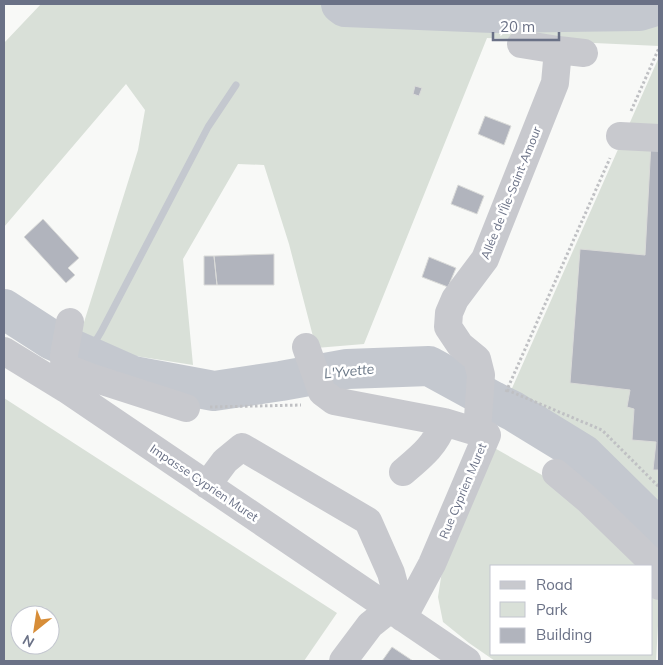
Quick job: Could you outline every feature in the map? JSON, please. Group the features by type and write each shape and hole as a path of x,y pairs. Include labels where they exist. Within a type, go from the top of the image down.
{"street":[{"name":"Allée de l'Île-Saint-Amour","path":"477,425 481,375 477,358 460,345 448,328 449,313 455,299 485,259 555,83 571,52 521,44"},
{"path":"620,136 659,138"},
{"name":"Impasse Cyprien Muret","path":"4,351 67,352 176,464 396,613"},
{"path":"67,352 93,378 186,408"},
{"name":"Rue Cyprien Muret","path":"312,363 322,392 334,401 444,422 477,425 488,435 432,564 396,613"},
{"path":"403,472 425,454 439,435 444,422"},
{"path":"207,485 225,461 242,447 368,521 391,573 396,613 466,661"},
{"path":"556,473 652,562 653,565"},
{"path":"653,565 659,586"},
{"path":"343,661 370,625 396,613"}],"path":[{"path":"504,398 659,48"},
{"path":"507,390 602,430 659,487"},
{"path":"186,408 303,405"}],"green space":[{"path":"41,4 659,4 659,46 487,38 364,344 316,348 289,244 264,165 238,164 183,259 193,365 129,355 80,335 138,150 145,110 126,84 4,227 4,43"},
{"path":"659,57 659,529 583,454 505,404"},
{"path":"4,398 337,613 304,661 4,661"},
{"path":"491,446 549,479 659,565 656,661 495,661 443,622 438,597 442,571"}],"building":[{"path":"415,86 422,88 419,96 413,94"},
{"path":"485,116 511,126 504,145 478,134"},
{"path":"651,143 659,144 659,470 653,470 656,442 632,440 634,409 627,407 630,390 570,383 580,249 645,255"},
{"path":"458,185 484,196 477,214 451,204"},
{"path":"43,219 79,258 68,268 75,275 66,283 24,237"},
{"path":"274,254 274,285 217,285 214,256"},
{"path":"204,256 214,256 217,285 204,285"},
{"path":"429,257 456,268 448,287 422,277"},
{"path":"392,647 413,661 382,661"}],"waterway":[{"path":"341,4 345,7 493,13 639,11 659,5"},
{"path":"87,355 101,332 208,127 236,85"},
{"name":"L'Yvette","path":"4,309 52,340 133,376 214,391 347,369 429,366 513,411 583,454 659,529"}]}
